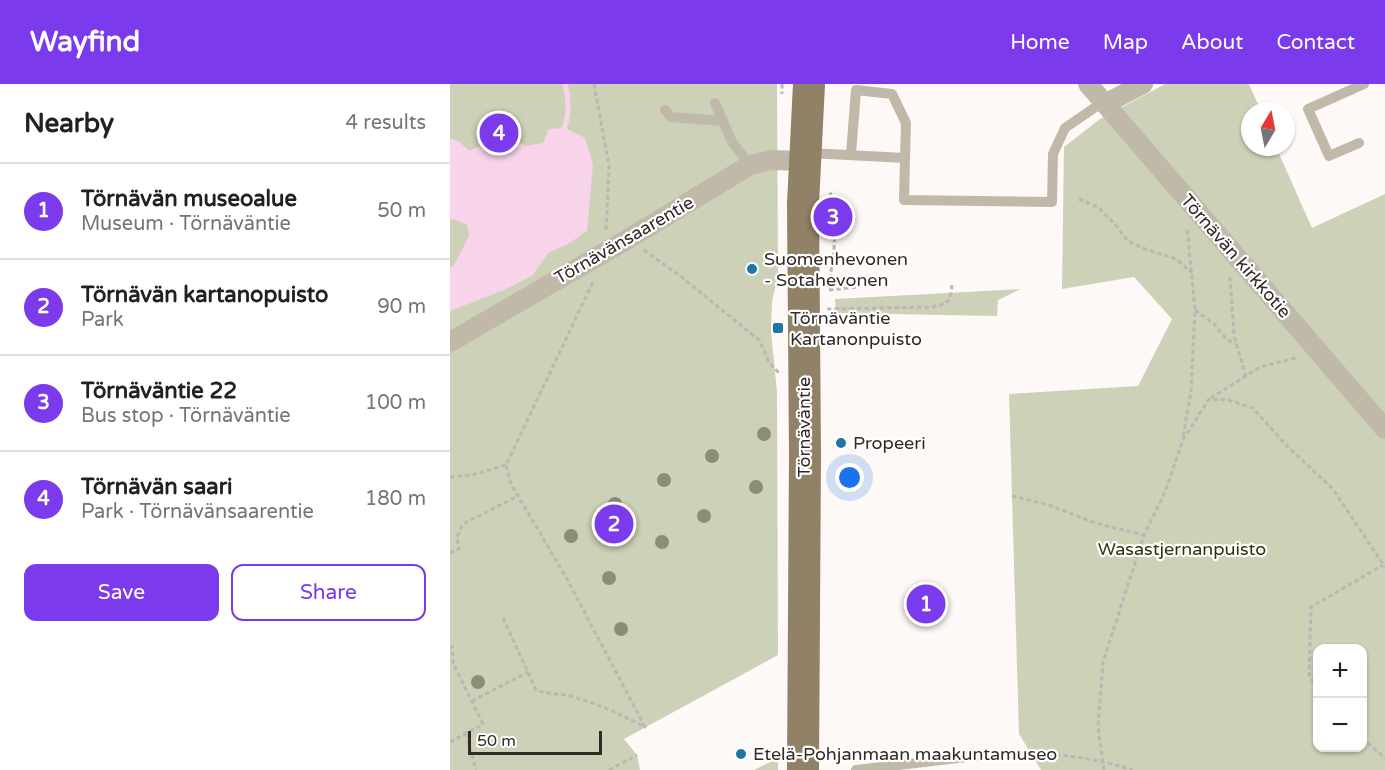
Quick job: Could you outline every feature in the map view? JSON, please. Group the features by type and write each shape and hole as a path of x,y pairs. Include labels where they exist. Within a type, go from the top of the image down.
{"main road":[{"name":"Törnäväntie","path":"803,770 805,454 814,300 805,157 809,84"}],"street":[{"name":"Törnävän kirkkotie","path":"1088,84 1385,429"},
{"path":"1105,104 1143,84"},
{"name":"Törnävänsaarentie","path":"450,342 750,165 771,160 805,157"}],"lane":[{"path":"1359,143 1329,156 1308,109 1364,84"},
{"path":"851,154 856,90 892,94 906,123 904,200 1052,202 1053,154 1065,128 1097,106 1105,104"},
{"path":"715,103 732,142 750,165"},
{"path":"664,110 671,117 722,121"},
{"path":"805,157 851,154 905,158"},
{"path":"856,770 984,755"}],"path":[{"path":"503,618 536,690 547,694 570,696 610,709 645,728 566,577 511,484 506,465 606,251 609,166 594,84"},
{"path":"1104,770 1098,727 1103,662 1144,535 1166,492 1183,441 1191,392 1195,310 1183,194"},
{"path":"1079,199 1098,207 1114,223 1126,240 1176,260 1192,273"},
{"path":"607,218 628,239 679,275 759,340 769,362 784,379"},
{"path":"1228,248 1234,335 1246,377"},
{"path":"814,300 930,307 944,304 950,298 952,285"},
{"path":"814,300 858,287"},
{"path":"1195,310 1214,324 1227,339 1236,344"},
{"path":"1183,441 1209,399 1260,366 1320,353"},
{"path":"1209,399 1228,400 1253,408 1286,445 1333,489 1384,566 1311,607 1309,675 1313,682"},
{"path":"450,477 472,475 506,465"},
{"path":"450,553 459,549 457,537 463,524 518,496"},
{"path":"1012,496 1049,505 1095,523 1144,535"},
{"path":"450,742 483,724 453,663 452,645"},
{"path":"472,701 528,672"},
{"path":"466,733 476,770"},
{"path":"1367,742 1385,758"},
{"path":"984,755 1016,752 1103,760 1133,770"},
{"path":"609,770 637,755"}],"green space":[{"path":"450,84 777,84 778,277 772,301 771,332 777,392 778,655 624,739 637,755 640,770 450,770"},
{"name":"Wasastjernanpuisto","path":"1165,84 1249,84 1257,102 1241,102 1241,156 1280,156 1312,228 1385,194 1385,770 1041,770 1019,734 1009,394 1138,386 1172,319 1134,277 1062,289 1064,147 1100,119"},
{"path":"1021,289 998,300 997,316 836,313 835,299"},
{"path":"778,758 778,770 754,770"}],"shaded area":[{"path":"565,128 585,138 593,164 587,231 568,244 548,253 532,276 504,290 450,311 450,268 454,265 469,236 467,225 454,219 450,220 450,177 453,167 465,154 483,145 511,137 526,146 543,143 549,129"}],"waterway":[{"path":"562,132 568,108 565,84"},
{"path":"450,155 475,176 482,195"}],"place":[{"name":"Törnävän saari","path":"499,133"},
{"name":"Törnäväntie 22","path":"833,217"},
{"name":"Suomenhevonen - Sotahevonen","path":"752,269"},
{"name":"Törnäväntie Kartanonpuisto","path":"778,328"},
{"name":"Propeeri","path":"841,443"},
{"name":"Törnävän kartanopuisto","path":"614,524"},
{"name":"Törnävän museoalue","path":"926,604"},
{"name":"Etelä-Pohjanmaan maakuntamuseo","path":"741,754"}]}
